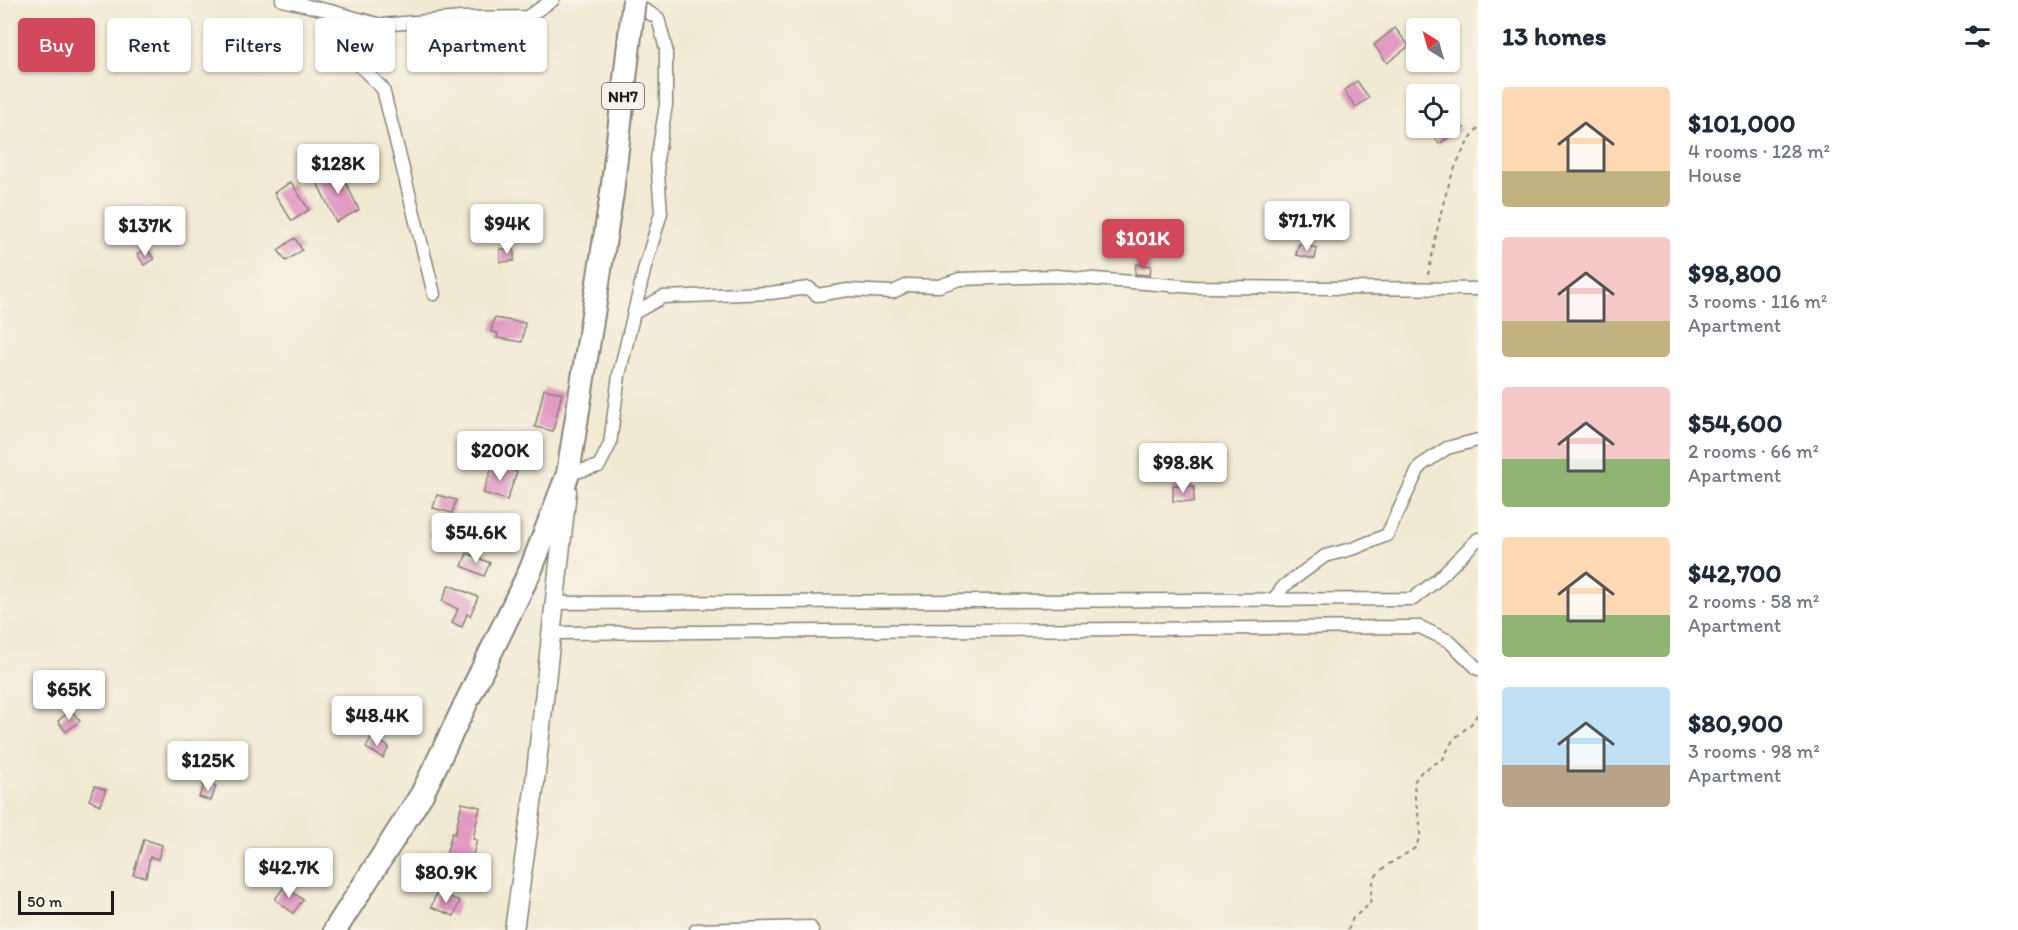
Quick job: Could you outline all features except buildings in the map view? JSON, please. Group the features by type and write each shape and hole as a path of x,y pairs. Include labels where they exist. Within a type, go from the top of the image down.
{"highway":[{"name":"NH7","path":"335,930 422,794 531,569 568,474 612,193 634,0"}],"main road":[{"path":"514,930 534,790 568,474"}],"street":[{"path":"282,0 381,25 461,18 527,17 553,0"},
{"path":"568,474 599,466 610,444 619,375 645,267 661,213 657,160 666,105 666,48 658,18 626,0"},
{"path":"330,11 339,45 383,89 434,294"},
{"path":"634,313 663,297 770,293 809,288 817,295 848,290 893,292 908,285 939,286 960,279 1057,276 1194,287 1478,289"},
{"path":"1273,600 1284,586 1325,556 1355,548 1386,535 1420,466 1447,448 1478,440"},
{"path":"554,603 1413,599 1437,580 1478,539"},
{"path":"551,633 1420,627 1449,641 1478,669"},
{"path":"696,930 813,929"}],"path":[{"path":"1424,290 1444,201 1458,160 1478,128"},
{"path":"1348,930 1353,918 1370,904 1374,878 1382,868 1416,847 1420,824 1414,782 1421,772 1443,759 1453,740 1472,723 1478,713"}]}
